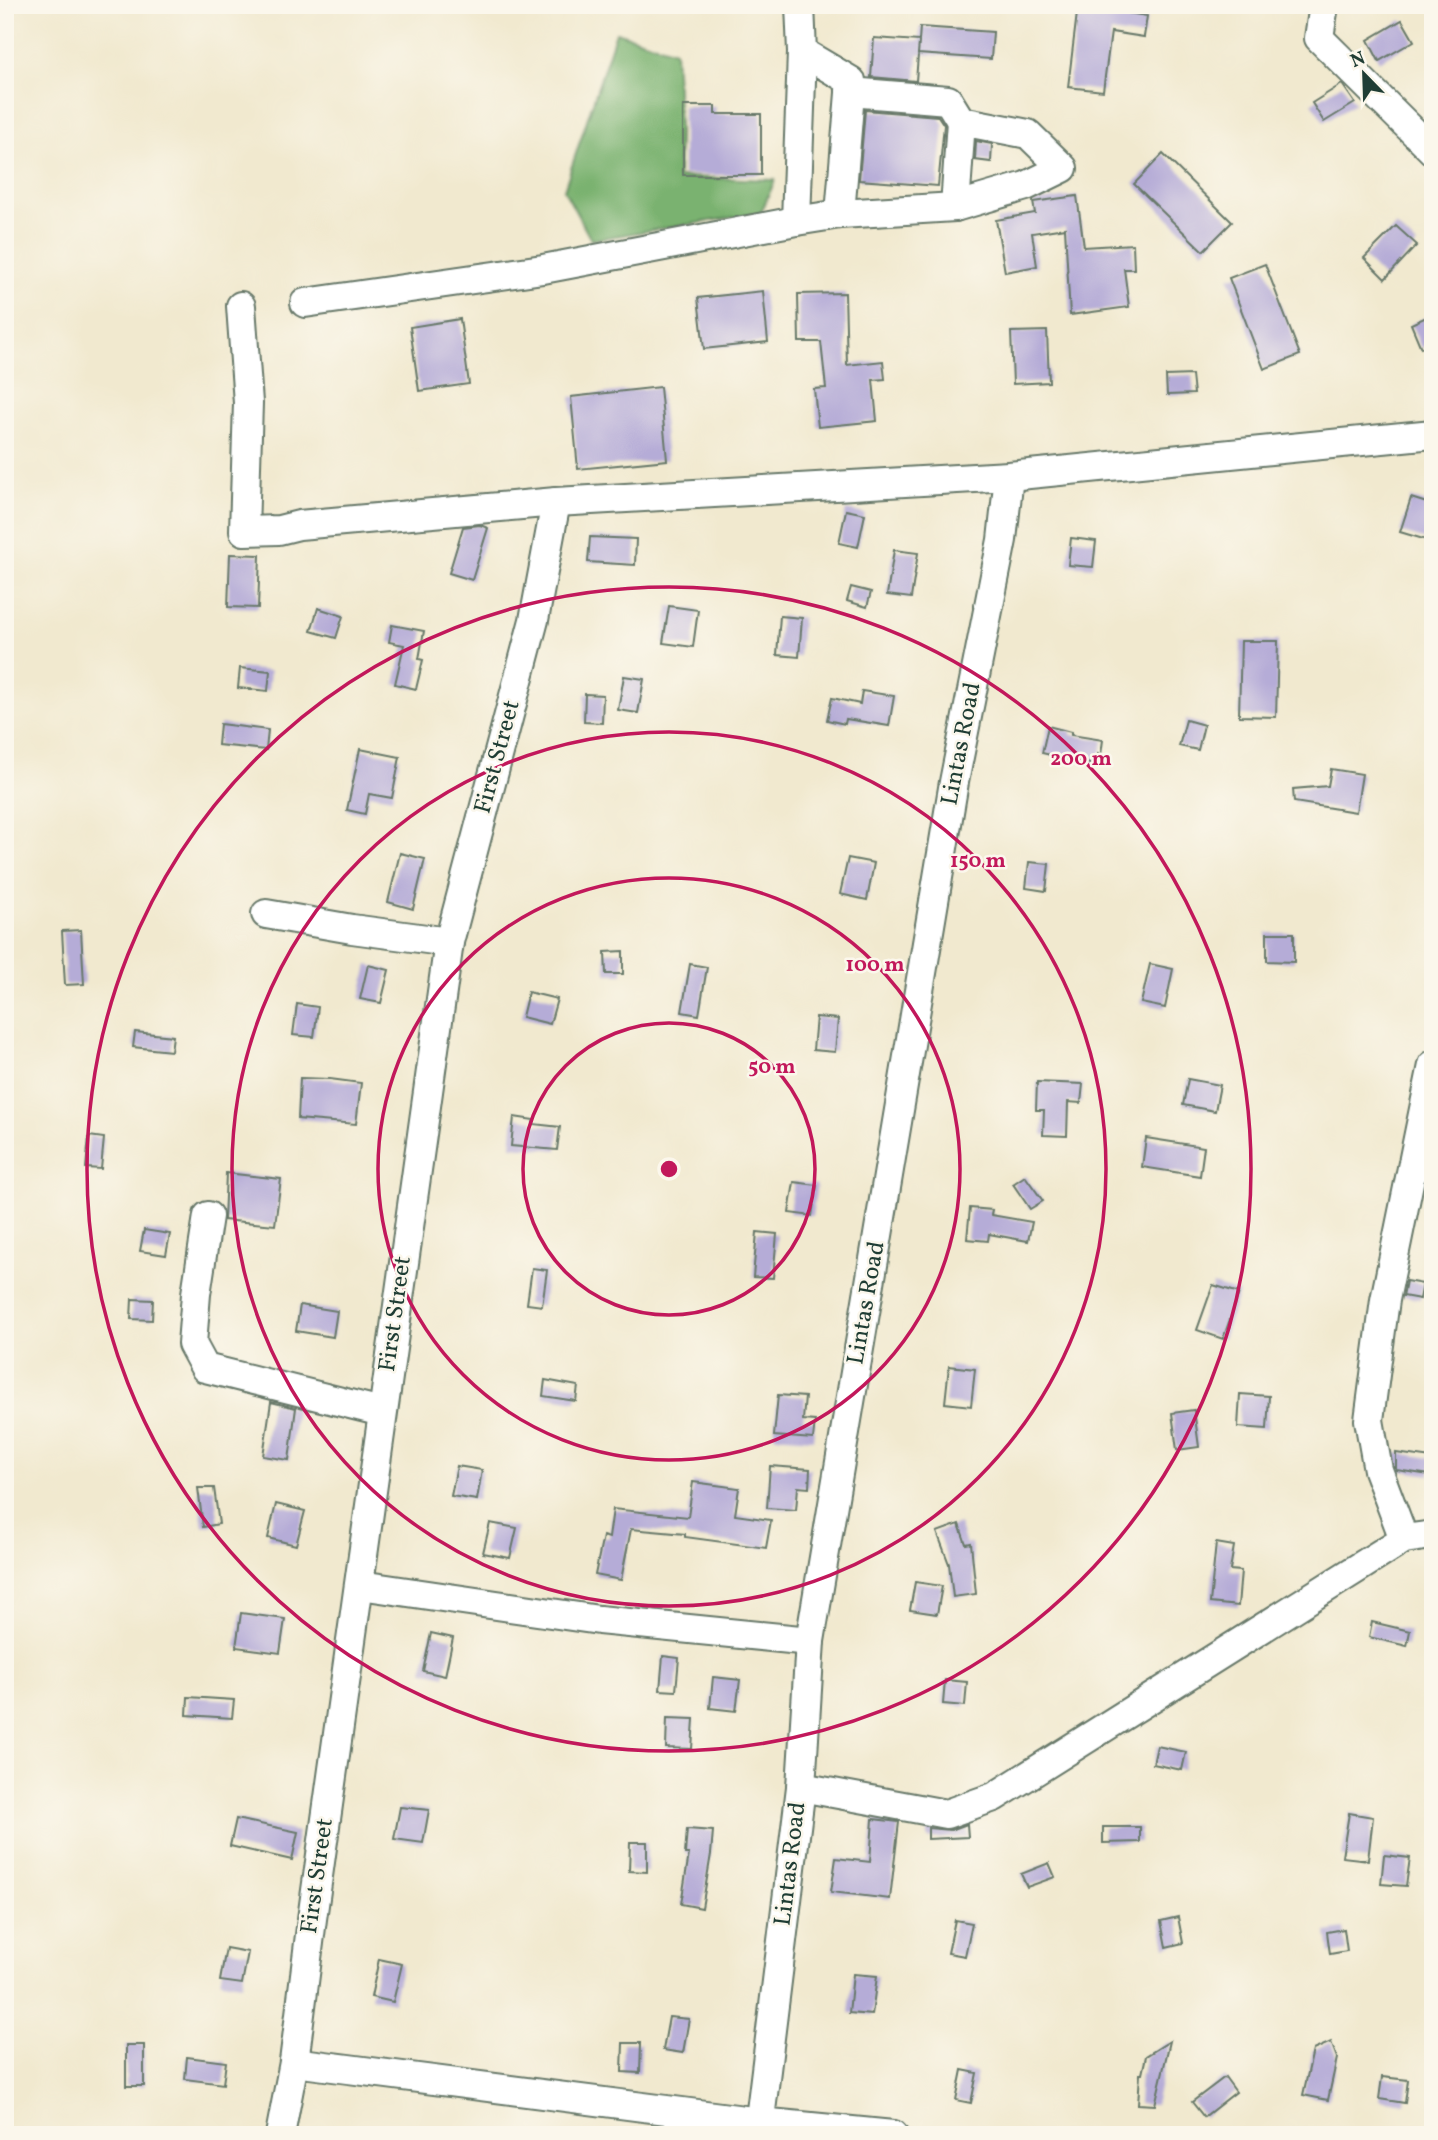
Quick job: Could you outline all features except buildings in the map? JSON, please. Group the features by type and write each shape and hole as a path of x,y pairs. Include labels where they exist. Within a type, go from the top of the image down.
{"street":[{"path":"796,221 802,52 800,5"},
{"path":"1324,5 1320,38 1433,151"},
{"path":"802,52 851,81 841,215"},
{"path":"850,92 948,100 961,121 955,207"},
{"path":"305,303 543,270 796,221 955,207 1026,186 1063,168 1028,134 961,121"},
{"path":"241,306 248,403 244,531 279,530 299,525 556,502 1009,476 1433,434"},
{"name":"Lintas Road","path":"759,2128 801,1787 810,1641 954,782 1002,540 1009,476"},
{"name":"First Street","path":"280,2135 294,2062 449,942 534,620 556,502"},
{"path":"265,914 449,942"},
{"path":"1404,1539 1378,1470 1369,1420 1385,1300 1433,1065"},
{"path":"208,1216 196,1294 192,1344 205,1368 382,1412"},
{"path":"801,1787 946,1814 994,1797 1404,1539 1433,1535"},
{"path":"360,1585 599,1620 810,1641"},
{"path":"294,2062 759,2128 893,2135"}],"green space":[{"path":"616,32 675,51 679,130 678,177 775,180 761,213 591,240 564,190"}]}
